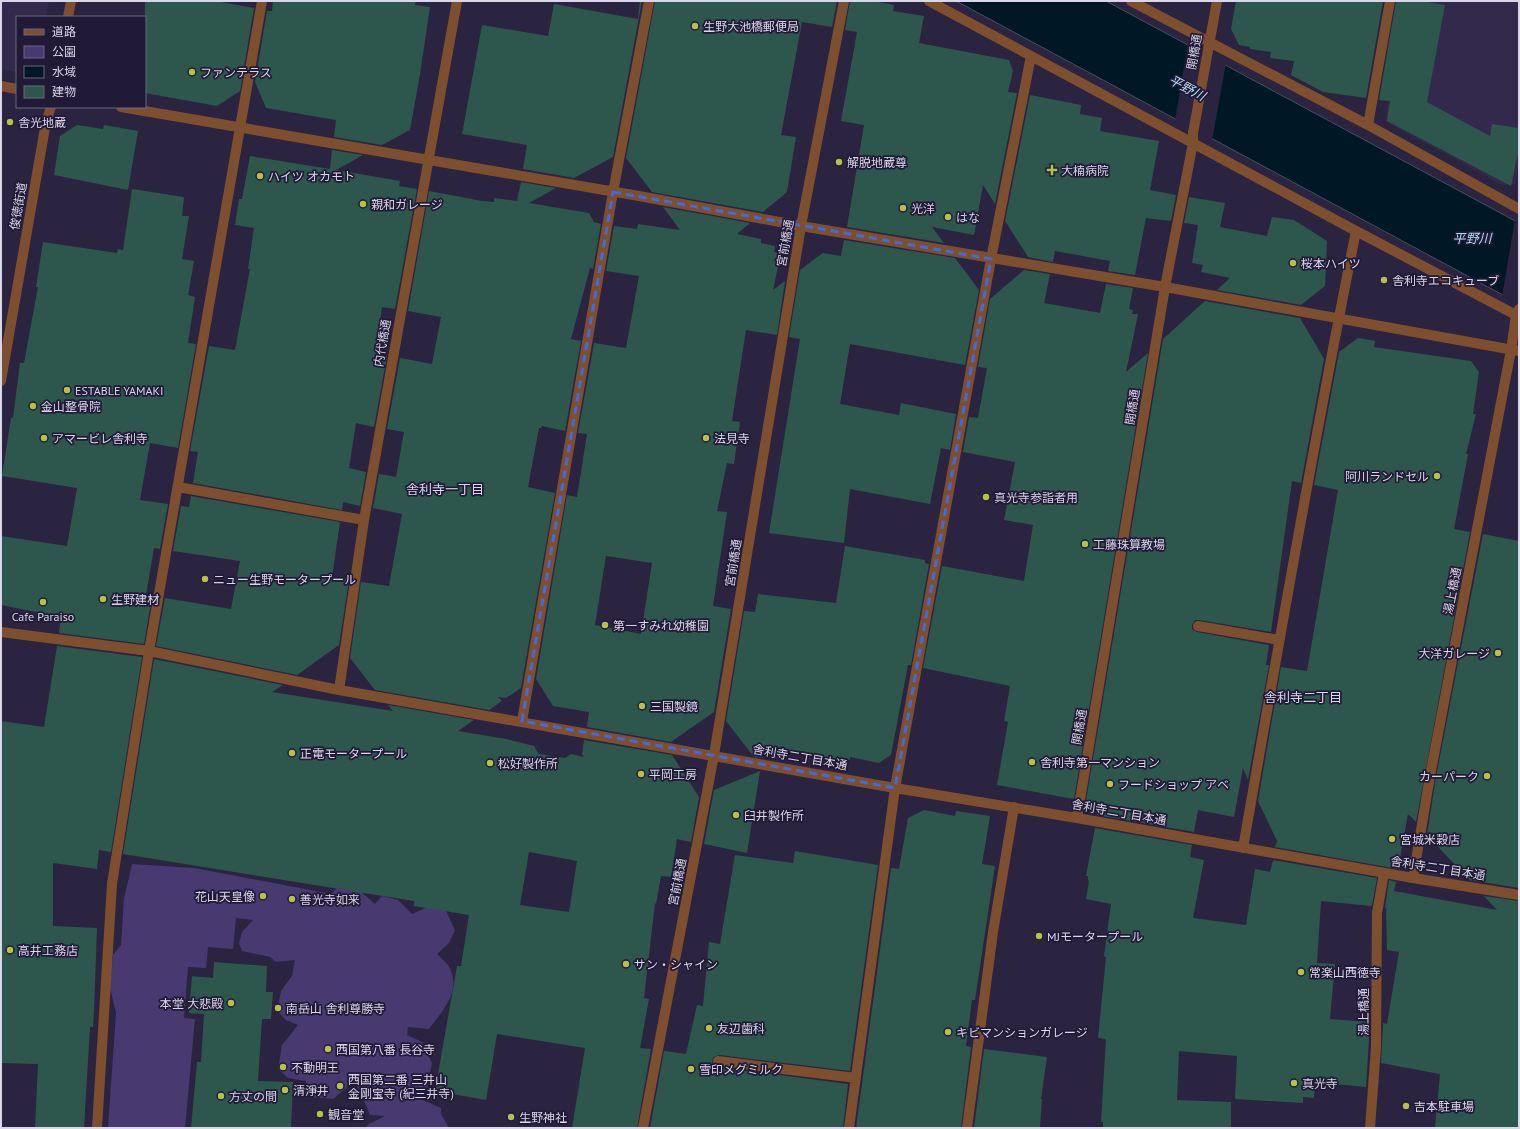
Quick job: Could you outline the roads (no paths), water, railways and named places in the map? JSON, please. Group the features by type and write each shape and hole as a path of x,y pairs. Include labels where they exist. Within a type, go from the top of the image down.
{"street":[{"path":"68,16 71,1"},
{"path":"97,1128 112,884 149,651 262,1"},
{"name":"内代橋通","path":"339,690 364,520 457,1"},
{"path":"522,721 613,192 649,1"},
{"name":"宮前橋通","path":"643,1128 714,755 801,226 844,1"},
{"path":"929,1 1031,56 1193,138 1356,231 1518,312"},
{"path":"1131,1 1208,48 1368,125 1519,209"},
{"name":"開橋通","path":"1077,818 1165,287 1217,1"},
{"path":"1368,125 1390,1"},
{"path":"849,1128 895,788 991,259 1031,56"},
{"path":"1,86 16,89"},
{"name":"俊徳街道","path":"1,381 46,122 51,108"},
{"path":"127,108 428,159 991,259 1165,287 1515,351"},
{"path":"1243,848 1279,640 1338,319 1356,231"},
{"name":"湯上橋通","path":"1413,878 1430,776 1515,351 1518,312"},
{"path":"178,487 364,520"},
{"path":"1198,626 1279,640"},
{"name":"舎利寺二丁目本通","path":"1,632 149,651 339,690 522,721 895,788 1077,818 1384,873 1519,895"},
{"path":"967,1128 993,932 1014,807"},
{"name":"湯上橋通","path":"1370,1128 1376,1047 1377,913 1384,873"},
{"path":"718,1061 856,1078"}],"water":[{"name":"平野川","path":"956,1 1106,1 1519,223 1503,295"}],"place":[{"name":"生野大池橋郵便局","path":"695,26"},
{"name":"ファンテラス","path":"192,72"},
{"name":"舎光地蔵","path":"10,122"},
{"name":"解脱地蔵尊","path":"839,162"},
{"name":"大楠病院","path":"1052,170"},
{"name":"ハイツ オカモト","path":"260,176"},
{"name":"親和ガレージ","path":"363,204"},
{"name":"光洋","path":"903,208"},
{"name":"はな","path":"948,217"},
{"name":"桜本ハイツ","path":"1293,263"},
{"name":"舎利寺エコキューブ","path":"1384,280"},
{"name":"ESTABLE YAMAKI","path":"67,390"},
{"name":"金山整骨院","path":"33,406"},
{"name":"アマービレ舎利寺","path":"44,438"},
{"name":"法見寺","path":"706,438"},
{"name":"阿川ランドセル","path":"1437,476"},
{"name":"真光寺参詣者用","path":"986,497"},
{"name":"工藤珠算教場","path":"1085,544"},
{"name":"ニュー生野モータープール","path":"205,579"},
{"name":"生野建材","path":"103,599"},
{"name":"Cafe Paraiso","path":"43,602"},
{"name":"第一すみれ幼稚園","path":"605,625"},
{"name":"大洋ガレージ","path":"1498,653"},
{"name":"三国製鏡","path":"642,706"},
{"name":"正電モータープール","path":"292,753"},
{"name":"舎利寺第一マンション","path":"1032,762"},
{"name":"松好製作所","path":"490,763"},
{"name":"平岡工房","path":"641,774"},
{"name":"カーパーク","path":"1487,776"},
{"name":"フードショップ アベ","path":"1110,784"},
{"name":"臼井製作所","path":"736,815"},
{"name":"宮城米穀店","path":"1392,839"},
{"name":"花山天皇像","path":"263,896"},
{"name":"善光寺如来","path":"292,899"},
{"name":"MJモータープール","path":"1039,936"},
{"name":"高井工務店","path":"10,950"},
{"name":"サン・シャイン","path":"626,964"},
{"name":"常楽山西徳寺","path":"1301,972"},
{"name":"本堂 大悲殿","path":"231,1003"},
{"name":"南岳山 舎利尊勝寺","path":"278,1008"},
{"name":"友辺歯科","path":"709,1028"},
{"name":"キビマンションガレージ","path":"948,1032"},
{"name":"西国第八番 長谷寺","path":"328,1049"},
{"name":"不動明王","path":"283,1067"},
{"name":"雪印メグミルク","path":"691,1069"},
{"name":"真光寺","path":"1294,1083"},
{"name":"西国第二番 三井山 金剛宝寺 (紀三井寺)","path":"340,1086"},
{"name":"清淨井","path":"285,1090"},
{"name":"方丈の間","path":"221,1096"},
{"name":"吉本駐車場","path":"1406,1106"},
{"name":"観音堂","path":"320,1114"},
{"name":"生野神社","path":"511,1117"}],"district":[{"name":"舎利寺一丁目","path":"445,489"},
{"name":"舎利寺二丁目","path":"1303,697"}]}
